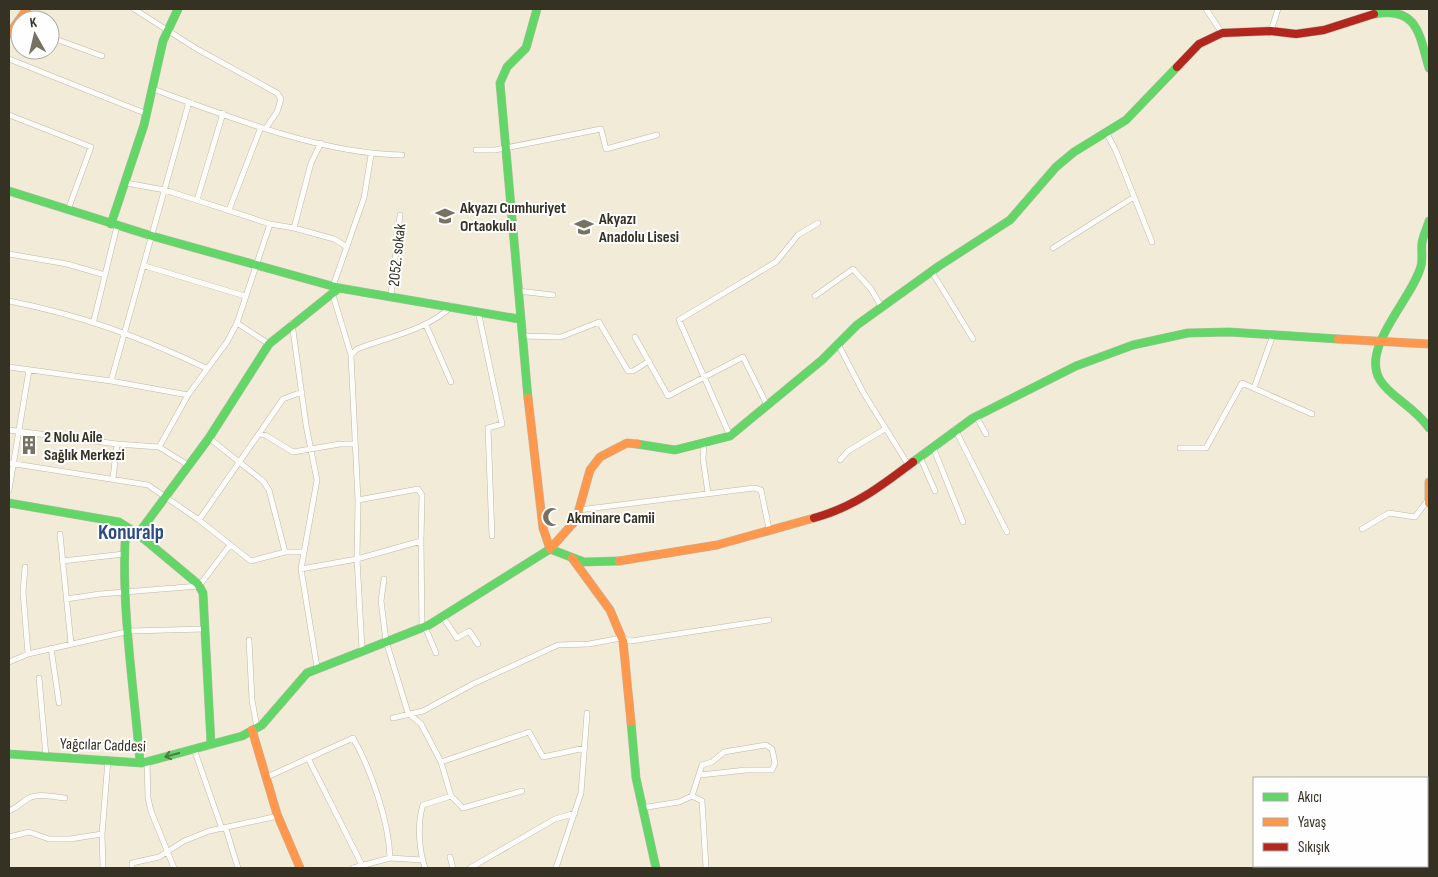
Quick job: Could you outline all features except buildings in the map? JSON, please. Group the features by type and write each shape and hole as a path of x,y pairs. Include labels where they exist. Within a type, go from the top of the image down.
{"main road":[{"path":"114,225 147,114 163,41 178,9"},
{"path":"537,9 526,48 507,67 500,82 503,148 518,291 519,319 543,528 550,549 572,558 584,562 631,560 717,545 839,511 872,493 976,416 1076,366 1133,345 1188,333 1229,332 1429,344"},
{"path":"300,868 278,816 254,729 262,725 306,673 317,667 423,628 550,549 576,520 590,470 600,457 627,443 676,450 730,436 838,344 857,325 1010,220 1056,167 1074,152 1126,120 1199,44 1222,33 1271,30 1296,34 1324,30 1371,15 1392,11 1408,16 1419,32 1429,68"},
{"path":"9,191 114,225 335,289 391,295 519,319"},
{"path":"1429,221 1422,243 1421,266 1381,342 1376,353 1375,364 1378,380 1414,408 1426,420 1429,428"},
{"path":"138,534 209,438 269,344 335,289"},
{"path":"1428,501 1429,482"},
{"path":"9,502 119,522 138,534 180,567 199,586 203,593 212,744"},
{"path":"126,527 124,554 126,592 144,762"},
{"path":"572,558 610,610 622,638 641,808 656,868"},
{"name":"Yağcılar Caddesi","path":"9,754 144,762 242,736 254,729"}],"street":[{"path":"134,9 197,49 278,93 281,99 278,112 264,128 229,210"},
{"path":"1206,9 1222,33"},
{"path":"1271,30 1278,9"},
{"path":"60,41 102,56"},
{"path":"9,58 147,114"},
{"path":"153,89 264,128 371,155 402,155"},
{"path":"111,381 145,266 189,102"},
{"path":"197,200 223,113"},
{"path":"9,116 91,148 68,210"},
{"path":"476,150 503,148 601,129 606,149 657,135"},
{"path":"1106,132 1116,151 1152,242"},
{"path":"294,228 312,163 321,143"},
{"path":"362,650 357,559 358,500 351,355 335,289 364,198 371,155"},
{"path":"126,183 165,190 270,224 294,228 334,239 347,247"},
{"path":"1053,248 1134,197"},
{"name":"2052. sokak","path":"391,295 400,215"},
{"path":"730,436 679,320 776,262 798,235 818,223"},
{"path":"160,447 188,395 202,379 206,368 227,342 237,323 270,224"},
{"path":"94,320 114,225"},
{"path":"9,254 67,264 105,274"},
{"path":"145,266 245,296"},
{"path":"815,296 853,269 871,289 882,308"},
{"path":"932,272 973,339"},
{"path":"518,291 553,295"},
{"path":"9,301 94,320 206,368"},
{"path":"351,355 357,349 426,325 441,317 452,306"},
{"path":"477,311 502,424 488,428 492,536"},
{"path":"522,336 561,337 599,322 628,371 633,371 649,361"},
{"path":"237,323 269,344"},
{"path":"292,323 317,480 301,570 317,667"},
{"path":"426,325 451,382"},
{"path":"1254,388 1273,335"},
{"path":"635,336 668,396 743,358 767,405"},
{"path":"838,344 885,429 909,466"},
{"path":"9,367 111,381 188,395"},
{"path":"9,490 10,463 20,432 29,370"},
{"path":"1180,448 1206,448 1242,383 1312,414"},
{"path":"199,520 261,434 283,399 302,392"},
{"path":"976,416 986,434"},
{"path":"840,460 848,451 885,429"},
{"path":"956,429 1007,532"},
{"path":"9,430 117,444 160,447 188,465"},
{"path":"261,434 293,452 340,444 355,444"},
{"path":"209,438 239,464 263,481 270,490 285,552"},
{"path":"704,443 702,459 708,493"},
{"path":"113,478 117,444"},
{"path":"933,447 963,522"},
{"path":"920,457 935,491"},
{"path":"10,463 148,485 199,520 251,561 285,552 303,552"},
{"path":"579,510 754,488 761,490 769,529"},
{"path":"358,500 418,489 422,495 420,541 423,628 436,653"},
{"path":"1362,529 1389,513 1415,517 1428,501"},
{"path":"60,534 71,644"},
{"path":"301,570 357,559 420,541"},
{"path":"66,599 199,586 230,545"},
{"path":"62,561 124,554"},
{"path":"25,567 23,592 28,654"},
{"path":"384,579 380,601 386,641 408,714 421,724 440,762 451,796 463,808 522,791"},
{"path":"443,616 457,638 469,631 478,644"},
{"path":"392,718 422,711 472,684 558,645 588,644 622,638 631,641 769,620"},
{"path":"9,662 28,654 51,648 130,631 205,629"},
{"path":"249,640 254,729"},
{"path":"51,648 59,703"},
{"path":"39,678 46,756"},
{"path":"556,868 581,793 586,748 586,713"},
{"path":"440,762 529,732 543,757 586,748"},
{"path":"267,777 352,738 361,752 381,812 390,842 390,858"},
{"path":"641,808 679,802 692,796 702,765 712,762 724,752 766,745 772,749 776,763 772,770 746,770 700,775"},
{"path":"194,749 238,868"},
{"path":"308,758 362,865"},
{"path":"104,868 102,834 108,760"},
{"path":"144,762 149,805 174,868"},
{"path":"9,811 20,806 29,798 40,796 65,798"},
{"path":"425,868 422,860 419,816 423,805 451,796"},
{"path":"692,796 702,801 706,868"},
{"path":"470,868 555,819 575,813"},
{"path":"132,868 132,863 159,857 184,841 210,831 278,816"},
{"path":"9,837 29,832 49,839 102,834"},
{"path":"450,857 453,868"},
{"path":"353,868 390,858 422,860"}],"traffic: fast":[{"path":"111,224 144,125 163,41 178,9"},
{"path":"528,398 500,83 507,67 526,48 537,9"},
{"path":"1374,14 1400,14 1408,19 1419,34 1429,68"},
{"path":"637,444 675,450 730,436 822,360 857,325 939,266 1010,220 1056,167 1074,152 1126,120 1177,67"},
{"path":"9,191 152,236 339,288 519,319"},
{"path":"1429,221 1422,243 1421,266 1416,279 1382,338 1377,353 1376,367 1384,386 1417,414 1429,428"},
{"path":"138,534 209,438 269,344 339,288"},
{"path":"913,462 973,418 1076,366 1133,345 1188,333 1229,332 1338,339"},
{"path":"9,503 119,522 138,534 198,584 203,593 211,744"},
{"path":"126,527 126,614 140,762"},
{"path":"9,754 142,763 242,736 262,725 307,673 429,625 550,549 584,562 619,561"},
{"path":"631,722 636,778 656,868"}],"traffic: slow":[{"path":"9,34 27,9"},
{"path":"1338,339 1429,344"},
{"path":"528,398 543,528 550,549 576,520 590,470 600,457 627,443 637,444"},
{"path":"1429,482 1429,503"},
{"path":"619,561 717,545 814,518"},
{"path":"572,558 610,610 623,641 631,722"},
{"path":"252,730 277,814 300,868"}],"traffic: jam":[{"path":"1177,67 1199,44 1222,33 1271,31 1296,34 1324,30 1374,14"},
{"path":"814,518 854,502 878,488 913,462"}],"place":[{"name":"Akyazı Cumhuriyet Ortaokulu","path":"445,216"},
{"name":"Akyazı Anadolu Lisesi","path":"584,227"},
{"name":"2 Nolu Aile Sağlık Merkezi","path":"29,445"},
{"name":"Akminare Camii","path":"552,517"}],"district":[{"name":"Konuralp","path":"131,532"}]}
